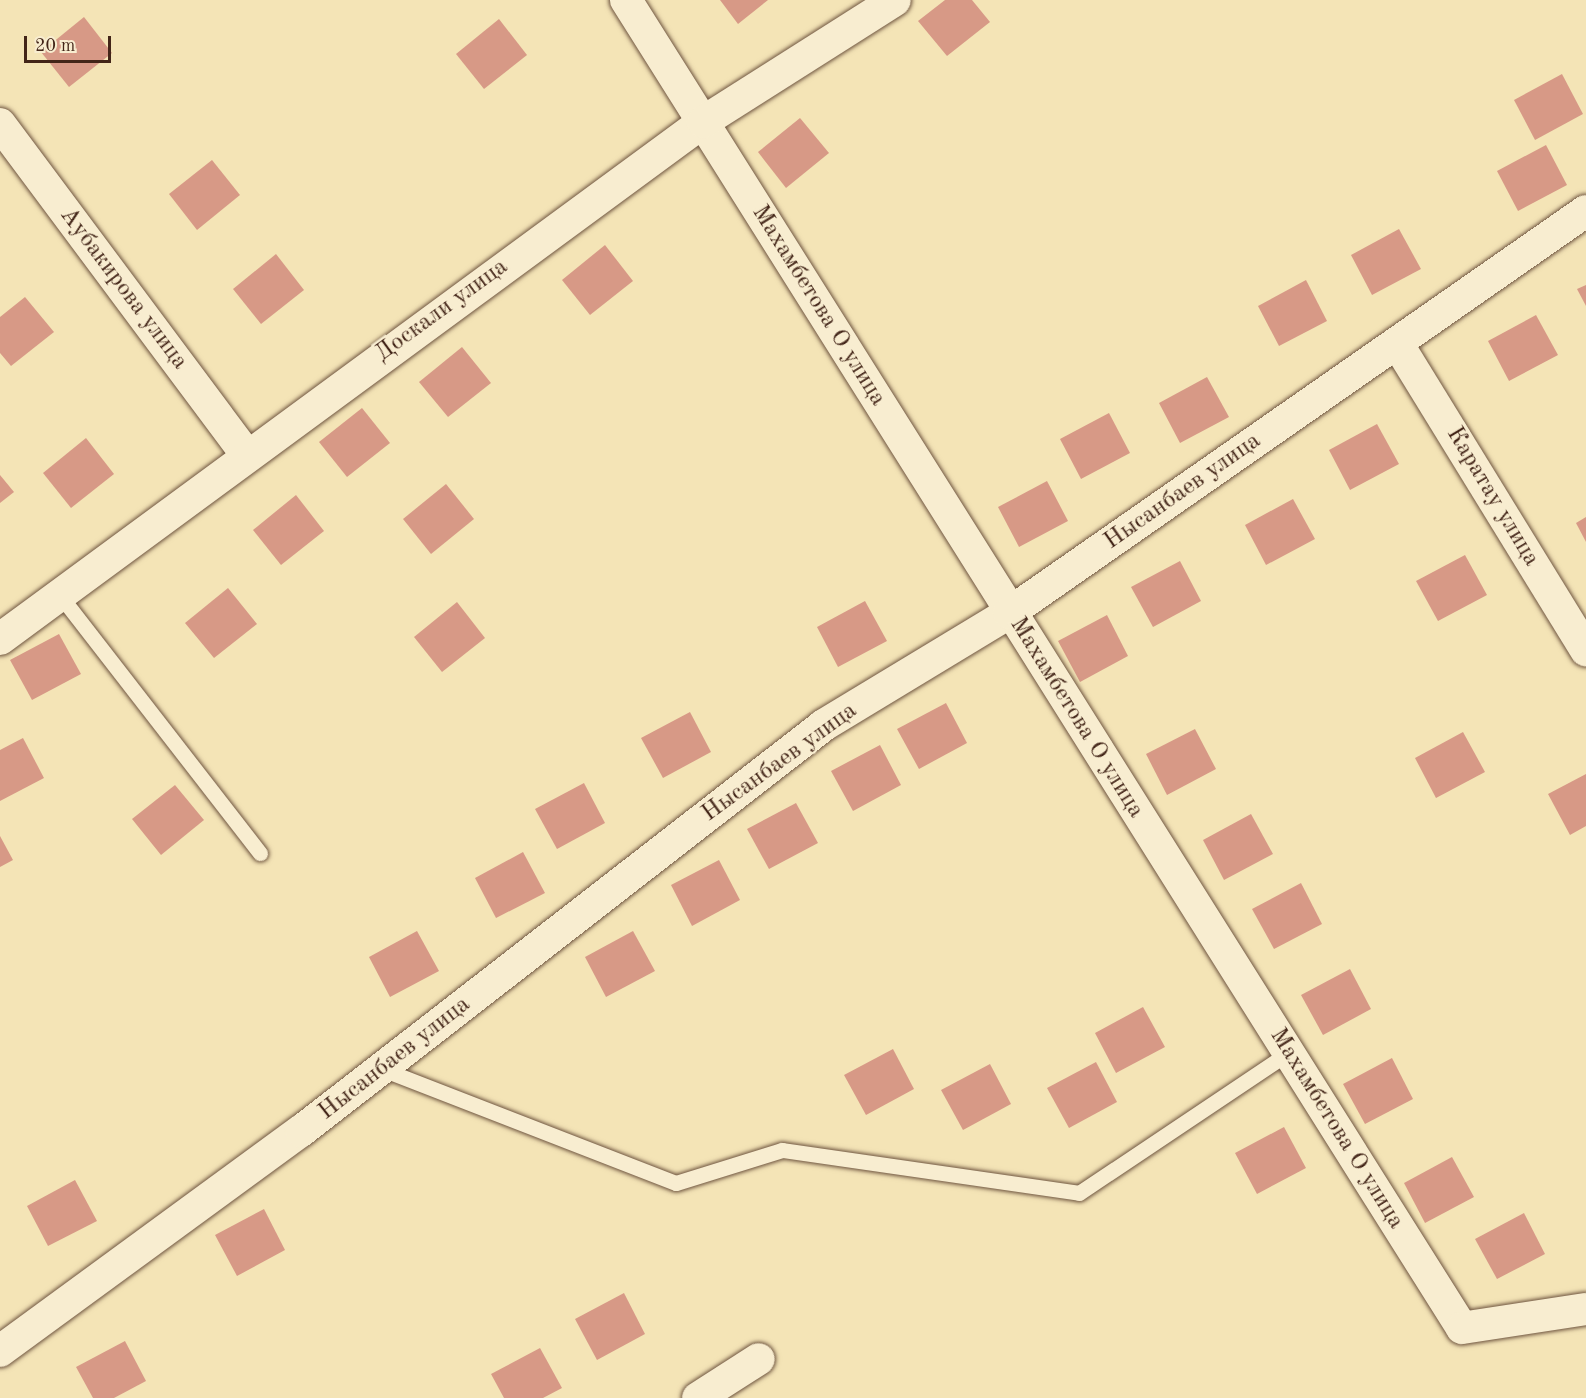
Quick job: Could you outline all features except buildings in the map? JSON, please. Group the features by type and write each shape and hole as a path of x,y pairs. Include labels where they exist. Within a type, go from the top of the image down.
{"street":[{"name":"Махамбетова О улица","path":"626,0 1009,614 1462,1328 1586,1309"},
{"name":"Доскали улица","path":"0,639 246,454 703,122 895,0"},
{"name":"Аубакирова улица","path":"0,124 246,454"},
{"name":"Нысанбаев улица","path":"0,1351 382,1069 824,725 1009,614 1586,211"},
{"name":"Каратау улица","path":"1397,343 1586,651"},
{"path":"698,1398 759,1359"}],"lane":[{"path":"59,594 260,853"},
{"path":"382,1069 676,1183 782,1150 1079,1193 1288,1053"}]}
